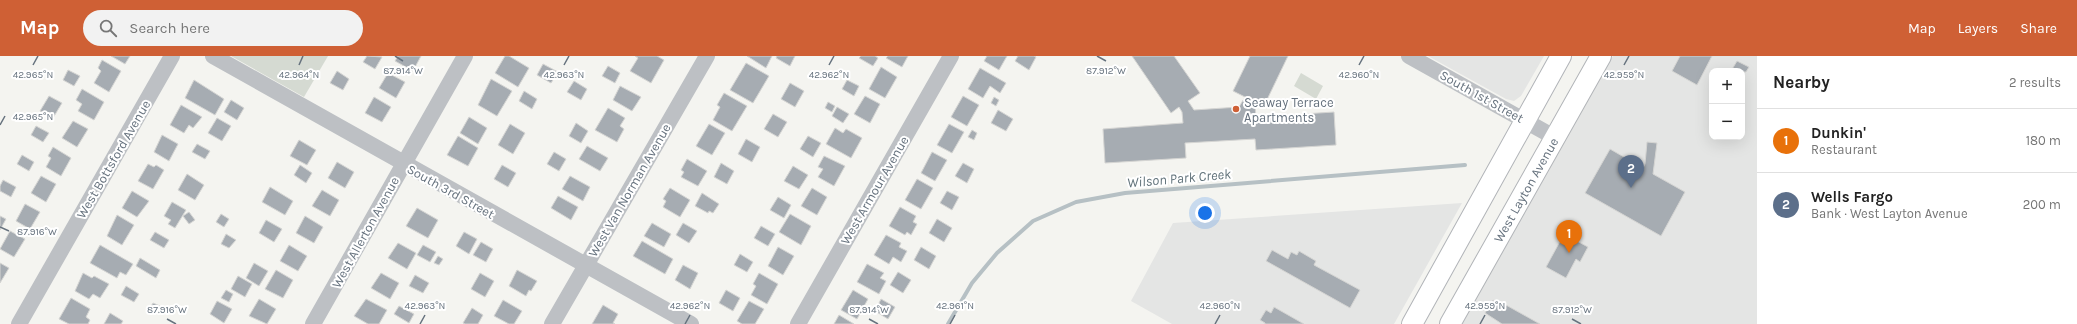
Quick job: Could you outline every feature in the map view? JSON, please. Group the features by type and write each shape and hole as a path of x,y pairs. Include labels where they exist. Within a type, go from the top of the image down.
{"main road":[{"path":"1412,324 1561,56"},
{"name":"West Layton Avenue","path":"1450,324 1601,56"}],"street":[{"name":"West Bottsford Avenue","path":"19,324 172,56"},
{"name":"South 3rd Street","path":"213,56 403,164 691,324"},
{"name":"West Allerton Avenue","path":"313,324 465,56"},
{"name":"West Van Norman Avenue","path":"552,324 707,56"},
{"name":"West Armour Avenue","path":"798,324 951,56"},
{"name":"South 1st Street","path":"1409,56 1554,137"}],"shaded area":[{"path":"231,56 328,56 304,97"},
{"path":"1428,56 1544,56 1521,96 1514,101 1506,99"},
{"path":"1613,56 1757,56 1757,324 1462,324"},
{"path":"1301,73 1323,86 1316,99 1294,86"},
{"path":"1462,203 1394,324 1172,324 1131,301 1173,223"}],"building":[{"path":"111,56 130,56 125,64"},
{"path":"367,56 382,57 375,69 363,62"},
{"path":"398,56 421,56 413,71 395,61"},
{"path":"505,56 509,56 529,68 518,87 495,73"},
{"path":"635,56 657,56 664,60 651,83 630,71 638,58"},
{"path":"747,56 772,56 766,68"},
{"path":"777,56 795,56 790,66 776,58"},
{"path":"861,56 875,56 878,58 873,66 859,58"},
{"path":"888,56 908,56 902,67 886,58"},
{"path":"987,56 1007,56 999,70 984,61"},
{"path":"1018,56 1036,57 1029,70 1015,61"},
{"name":"Seaway Terrace Apartments","path":"1132,56 1174,56 1200,93 1188,101 1194,110 1239,107 1245,97 1233,91 1250,56 1288,56 1264,106 1255,101 1252,106 1255,106 1256,117 1334,112 1336,145 1256,150 1255,139 1185,143 1186,158 1105,163 1103,129 1183,123 1182,112 1179,107 1171,113"},
{"path":"1680,56 1712,56 1697,85 1672,71"},
{"path":"102,60 121,71 109,92 94,83 101,71 98,68"},
{"path":"1737,61 1749,67 1746,72 1745,68 1733,68"},
{"path":"746,63 769,76 753,103 730,90"},
{"path":"543,64 558,72 551,83 537,75"},
{"path":"608,66 620,73 615,83 602,76"},
{"path":"881,67 897,77 885,98 869,89"},
{"path":"980,68 1006,83 1000,93 990,86 983,98 968,89"},
{"path":"68,70 80,76 74,86 63,80"},
{"path":"337,71 349,79 343,90 330,83"},
{"path":"388,73 405,82 396,98 379,88"},
{"path":"491,79 512,91 497,116 478,105"},
{"path":"194,80 224,99 215,115 185,98"},
{"path":"847,80 859,86 854,96 842,89"},
{"path":"574,81 587,89 581,100 567,92"},
{"path":"790,83 804,91 795,107 781,99"},
{"path":"620,86 641,97 632,111 613,100"},
{"path":"82,89 104,102 94,120 78,111 82,104 76,100"},
{"path":"524,91 537,99 532,109 519,101"},
{"path":"724,93 747,106 732,131 713,120 720,107 717,105"},
{"path":"49,96 62,103 53,118 40,111"},
{"path":"865,96 880,104 870,123 854,114"},
{"path":"963,96 979,105 967,126 951,117"},
{"path":"374,97 391,107 382,122 365,113"},
{"path":"994,97 999,100 996,106 991,103"},
{"path":"231,100 244,108 237,120 224,112"},
{"path":"828,102 835,106 832,112 825,108"},
{"path":"181,105 202,117 193,128 189,125 184,133 170,125"},
{"path":"837,107 849,114 843,123 832,116"},
{"path":"608,108 625,118 620,126 624,129 617,142 595,130"},
{"path":"998,110 1013,119 1006,131 991,123"},
{"path":"773,114 787,122 778,137 764,129"},
{"path":"469,117 487,128 478,144 460,133"},
{"path":"217,118 231,126 222,141 208,133"},
{"path":"73,121 88,129 77,147 62,138"},
{"path":"576,123 588,131 581,143 569,136"},
{"path":"510,124 525,133 513,154 498,145"},
{"path":"709,124 725,133 712,155 696,146"},
{"path":"949,124 964,132 952,153 937,145"},
{"path":"36,126 49,133 43,142 31,135"},
{"path":"835,128 843,133 846,129 862,138 851,158 826,144"},
{"path":"972,130 977,133 974,140 968,137"},
{"path":"162,135 178,144 169,161 154,152"},
{"path":"458,136 478,148 468,166 447,155"},
{"path":"808,136 821,143 813,157 800,149"},
{"path":"746,139 760,147 752,162 738,154"},
{"path":"299,140 316,150 307,165 290,156"},
{"path":"1647,142 1657,143 1653,174 1685,192 1661,236 1585,193 1610,149 1643,168 1645,164"},
{"path":"197,144 210,151 205,159 192,152"},
{"path":"587,146 608,158 600,171 579,159"},
{"path":"53,147 71,158 61,176 46,167 51,158 48,156"},
{"path":"554,152 566,159 559,171 547,164"},
{"path":"932,152 947,160 935,181 921,173"},
{"path":"22,155 34,162 29,171 17,164"},
{"path":"824,156 845,166 834,186 818,177 823,169 818,167"},
{"path":"687,159 707,171 698,186 681,177 684,172 681,170"},
{"path":"337,162 354,172 345,188 328,178"},
{"path":"721,163 734,171 727,184 714,177"},
{"path":"963,163 974,169 967,183 955,176"},
{"path":"148,164 154,167 156,165 164,170 153,189 138,181"},
{"path":"300,165 312,173 306,183 294,175"},
{"path":"502,165 516,173 508,187 494,179"},
{"path":"793,166 808,175 799,189 784,181"},
{"path":"187,174 204,185 195,200 178,190"},
{"path":"41,176 56,184 46,202 31,193"},
{"path":"570,176 590,187 583,201 562,189"},
{"path":"917,179 933,188 921,209 905,200"},
{"path":"3,180 16,187 11,197 0,191 0,186"},
{"path":"270,187 293,201 285,215 262,202"},
{"path":"670,188 690,200 680,217 663,207 666,201 663,199"},
{"path":"812,188 827,197 817,215 801,206"},
{"path":"322,190 339,200 330,216 312,206"},
{"path":"132,191 149,201 137,217 122,208"},
{"path":"947,191 959,197 952,210 940,203"},
{"path":"702,193 719,204 713,213 709,211 708,213 695,206"},
{"path":"558,196 578,207 571,220 551,208"},
{"path":"778,197 791,205 784,218 770,210"},
{"path":"172,202 186,210 175,228 168,224 171,220 164,216"},
{"path":"25,204 40,212 30,229 16,221"},
{"path":"900,207 916,216 913,222 917,224 911,235 907,232 905,235 889,226"},
{"path":"417,208 438,220 428,238 406,226"},
{"path":"189,212 195,220 189,224 183,216"},
{"path":"221,214 229,219 224,227 216,222"},
{"path":"790,214 811,226 801,245 779,232"},
{"path":"117,215 134,225 122,245 107,236"},
{"path":"0,216 6,219 0,230"},
{"path":"305,216 323,227 314,243 296,233"},
{"path":"937,219 952,228 944,242 929,233"},
{"path":"266,220 282,229 274,242 259,233"},
{"path":"652,223 671,234 664,247 644,236"},
{"path":"683,223 697,231 689,243 676,235"},
{"path":"761,226 775,234 768,246 754,238"},
{"path":"10,231 25,239 14,257 0,249"},
{"path":"155,232 169,240 164,248 150,240"},
{"path":"464,232 477,239 469,254 456,246"},
{"path":"226,234 236,240 229,248 221,244"},
{"path":"1564,234 1588,247 1580,262 1576,259 1566,278 1546,267"},
{"path":"886,235 901,243 899,247 907,251 901,262 893,257 889,264 874,255"},
{"path":"642,241 673,259 665,274 633,256"},
{"path":"481,242 493,249 486,262 473,255"},
{"path":"398,243 416,253 407,269 388,258"},
{"path":"100,245 133,264 126,275 120,272 117,278 90,263"},
{"path":"289,245 307,256 298,271 280,261"},
{"path":"423,245 436,252 430,262 417,255"},
{"path":"778,247 794,256 783,275 768,266"},
{"path":"921,247 936,256 929,269 914,260"},
{"path":"1272,250 1288,259 1291,252 1297,255 1299,251 1316,261 1314,265 1360,290 1350,308 1266,261"},
{"path":"740,254 753,262 747,272 734,265"},
{"path":"438,256 443,259 439,265 434,263"},
{"path":"140,258 160,270 156,278 136,266"},
{"path":"0,263 9,268 0,283"},
{"path":"254,263 268,271 259,286 246,278"},
{"path":"867,264 884,273 880,278 886,281 879,294 857,282"},
{"path":"683,265 698,273 690,289 675,280"},
{"path":"276,270 293,280 283,298 265,289"},
{"path":"517,270 537,281 526,296 509,286"},
{"path":"898,272 911,280 903,293 890,285"},
{"path":"83,273 92,278 94,276 109,284 100,298 93,294 89,299 75,291"},
{"path":"381,273 399,283 390,299 371,288"},
{"path":"480,273 494,281 485,297 471,289"},
{"path":"759,273 778,284 767,304 751,295 756,286 753,284"},
{"path":"415,275 429,283 423,293 409,286"},
{"path":"238,276 252,284 245,297 231,289"},
{"path":"126,286 139,294 134,302 121,295"},
{"path":"226,290 233,294 229,302 221,298"},
{"path":"726,290 740,298 733,311 719,303"},
{"path":"853,290 868,299 857,319 841,310"},
{"path":"71,298 90,309 86,317 90,320 88,324 69,324 59,319"},
{"path":"259,299 276,309 267,324 249,316"},
{"path":"366,299 387,310 379,324 368,324 354,316"},
{"path":"881,299 895,307 888,319 875,311"},
{"path":"503,300 522,311 514,324 509,324 494,316"},
{"path":"1493,300 1504,307 1506,305 1540,324 1502,324 1485,313"},
{"path":"217,301 232,309 224,323 210,314"},
{"path":"749,301 764,309 755,324 742,324 737,321"},
{"path":"153,303 160,306 157,312 150,308"},
{"path":"603,305 618,314 613,323 615,324 592,324"},
{"path":"399,306 414,314 409,323 394,314"},
{"path":"1274,307 1304,324 1265,324 1260,320 1266,310 1271,313"},
{"path":"472,308 483,315 478,324 463,323"},
{"path":"110,313 123,321 121,324 104,324"},
{"path":"839,315 854,324 834,324"}],"waterway":[{"name":"Wilson Park Creek","path":"948,324 972,283 997,253 1033,221 1076,202 1125,193 1465,165"}],"place":[{"name":"Seaway Terrace Apartments","path":"1236,109"},
{"name":"Wells Fargo","path":"1631,188"},
{"name":"Dunkin'","path":"1569,253"}]}
